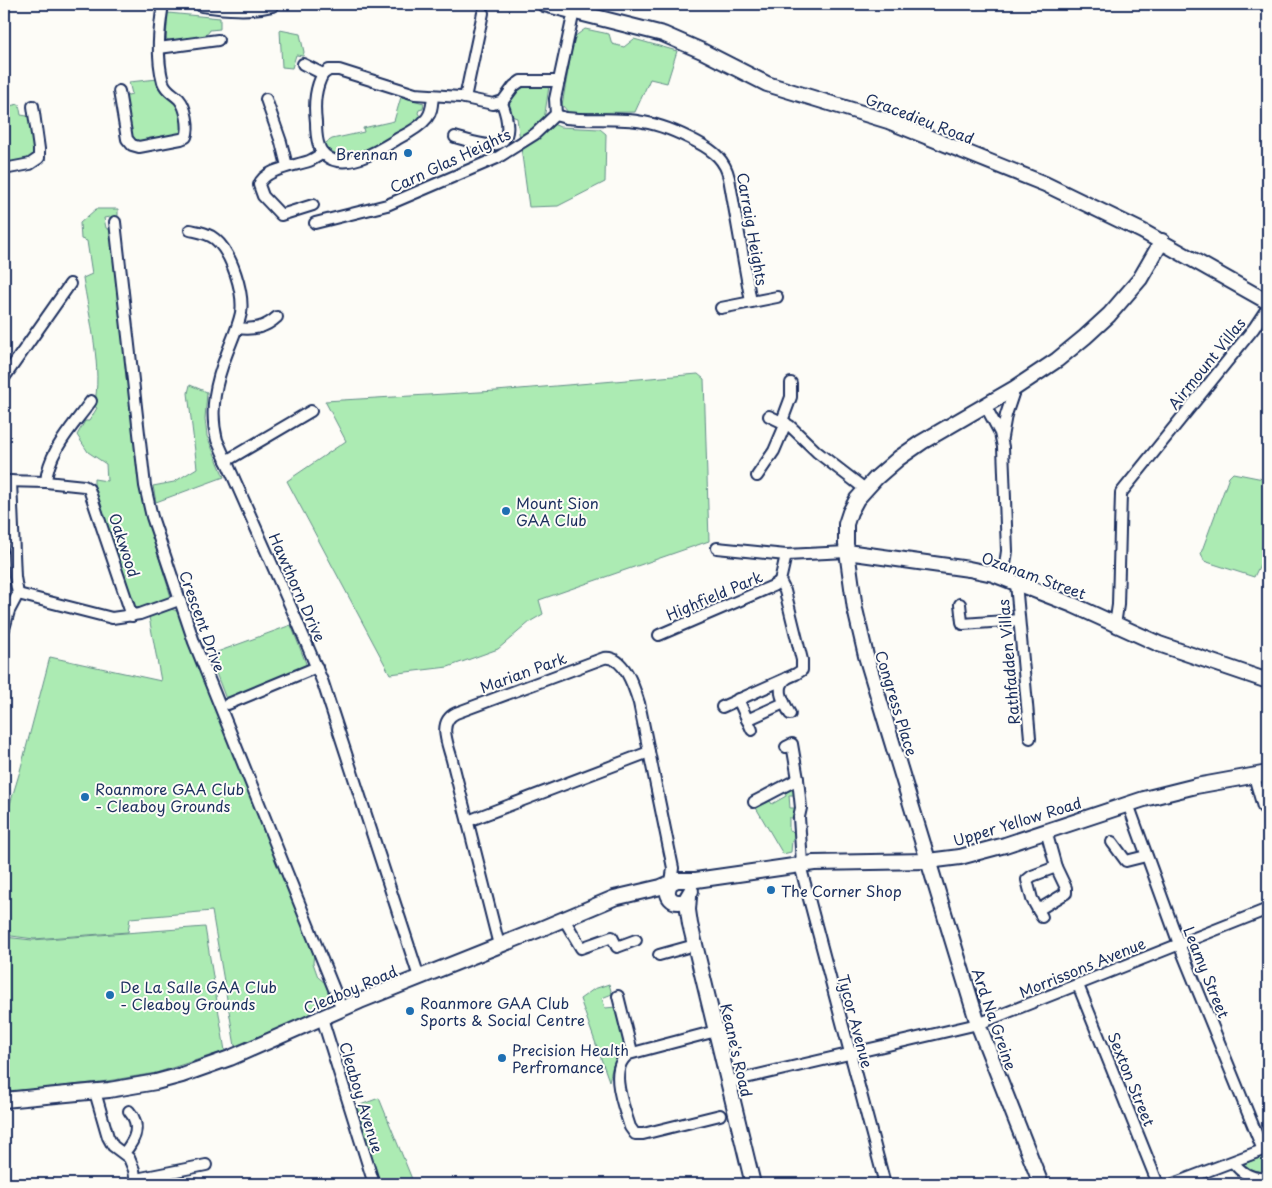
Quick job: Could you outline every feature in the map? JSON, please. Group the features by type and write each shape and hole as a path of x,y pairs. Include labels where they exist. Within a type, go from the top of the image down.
{"street":[{"path":"119,91 128,139 132,145 139,147 186,137 188,128 184,106 164,85 159,48 163,4"},
{"path":"202,4 242,8 272,4"},
{"name":"Gracedieu Road","path":"544,4 663,34 716,57 767,84 901,125 1061,191 1115,216 1268,302"},
{"path":"556,114 555,104 559,81 574,11"},
{"path":"465,98 483,13"},
{"path":"159,48 218,40"},
{"path":"303,64 323,74"},
{"path":"433,96 430,112 423,123 379,150 367,156 346,160 334,160 323,153 317,133 315,110 317,92 323,74 330,70 338,70 407,92 465,98 487,103 502,103"},
{"path":"502,103 514,86 521,81 559,81"},
{"path":"266,99 287,166"},
{"path":"455,138 489,145 500,142 506,133 508,123 502,103"},
{"path":"4,169 30,164 38,158 39,148 32,106"},
{"name":"Carn Glas Heights","path":"315,223 387,205 497,158 535,134 556,114"},
{"name":"Carraig Heights","path":"556,114 566,118 637,121 656,124 692,139 718,156 725,164 730,178 751,302"},
{"path":"313,206 282,216 262,194 259,187 261,180 287,166 309,161 323,153"},
{"name":"Crescent Drive","path":"115,222 146,492 152,517 179,600 212,688 342,1009"},
{"name":"Hawthorn Drive","path":"190,230 209,235 217,240 231,264 242,301 237,328 220,373 214,397 215,431 226,461 329,699 419,977"},
{"name":"Congress Place","path":"928,861 862,639 847,552 845,531 848,518 853,506 865,489 910,449 986,407 1075,346 1109,315 1140,279 1162,241"},
{"path":"4,378 70,284"},
{"name":"Carraig Heights","path":"721,308 777,297"},
{"name":"Airmount Villas","path":"1115,625 1118,605 1120,495 1254,328 1268,307"},
{"path":"237,328 262,328 278,317"},
{"path":"757,476 774,451 791,397 791,383"},
{"path":"1001,577 1007,551 1002,440 1006,415 1015,388"},
{"path":"4,629 9,611 18,594 7,481 46,482 52,457 91,401"},
{"path":"986,407 1002,440"},
{"path":"226,461 311,411"},
{"path":"770,416 784,422 837,468 865,489"},
{"name":"Oakwood","path":"46,482 84,486 89,489 132,616"},
{"name":"Ozanam Street","path":"717,548 786,555 847,552 969,569 1001,577 1073,605 1159,644 1268,681"},
{"path":"722,707 801,672 803,663 785,591 780,581 786,555"},
{"name":"Highfield Park","path":"659,635 773,586 780,581"},
{"name":"Rathfadden Villas","path":"1016,583 1030,738"},
{"path":"18,594 107,618 132,616 179,600"},
{"path":"960,604 962,622 964,624 1019,620"},
{"name":"Marian Park","path":"499,945 445,729 447,720 456,713 599,660 612,658 624,669 641,710 678,887"},
{"path":"228,704 317,668"},
{"path":"790,677 782,682 780,688 784,703 790,714"},
{"path":"738,699 752,730"},
{"path":"748,720 784,703"},
{"name":"Tycor Avenue","path":"786,747 792,744 798,779 801,808 799,817 801,865 885,1184"},
{"path":"468,821 649,752"},
{"name":"Upper Yellow Road","path":"678,887 712,877 801,865 831,862 928,861 971,855 1128,804 1176,791 1268,773"},
{"path":"1254,776 1263,806 1265,809 1268,809"},
{"path":"754,802 798,779"},
{"name":"Leamy Street","path":"1128,804 1179,944 1266,1149"},
{"path":"1046,831 1056,867 1066,888 1066,893 1040,914 1031,897 1027,879 1056,867"},
{"path":"1112,842 1126,862 1146,856"},
{"name":"Ard Na Greine","path":"928,861 978,1024 1041,1184"},
{"name":"Cleaboy Road","path":"4,1100 138,1086 189,1073 230,1058 342,1009 614,898 644,890 654,891 678,887"},
{"name":"Keane's Road","path":"678,887 688,908 690,924 753,1184"},
{"name":"Morrissons Avenue","path":"728,1082 978,1024 1268,910"},
{"path":"564,919 581,948 612,937 616,947 636,940"},
{"path":"658,955 695,945"},
{"name":"Sexton Street","path":"1078,985 1158,1184"},
{"path":"618,996 632,1052"},
{"name":"Cleaboy Avenue","path":"322,1018 374,1184"},
{"path":"716,1031 632,1052 619,1064 617,1075 629,1125 634,1133 643,1134 720,1115"},
{"path":"95,1092 110,1141 130,1161 136,1182 206,1165"},
{"path":"124,1153 133,1141 136,1132 135,1121 129,1112"},
{"path":"1173,1184 1266,1149"},
{"path":"1232,1162 1249,1176 1268,1178"}],"green space":[{"path":"168,13 220,18 220,29 210,30 207,34 197,39 176,41 166,39"},
{"path":"585,29 609,34 612,44 624,47 634,39 677,51 667,83 650,79 635,112 569,113 562,105 574,37"},
{"path":"280,30 300,34 304,52 303,56 296,55 292,68 282,67"},
{"path":"158,79 181,113 184,127 182,134 137,143 131,138 124,100 128,95 132,94 129,82"},
{"path":"549,86 544,120 560,127 600,129 606,134 605,182 558,206 529,207 517,118 500,112 508,107 518,88"},
{"path":"401,97 424,103 423,109 419,110 418,113 421,118 419,122 371,149 357,153 344,155 333,152 324,144 332,139 364,132 363,128 394,121"},
{"path":"4,104 9,106 19,104 21,115 27,116 31,121 36,152 33,153 28,161 4,165"},
{"path":"96,209 118,209 118,216 104,218 106,228 111,230 113,235 142,502 171,597 141,609 134,607 94,485 94,479 107,481 106,464 88,452 77,435 85,421 89,421 97,408 94,406 97,376 96,360 83,278 92,274 87,241 81,239 80,223"},
{"name":"Mount Sion GAA Club","path":"698,374 704,379 709,541 539,600 543,614 531,621 498,649 448,667 390,674 287,481 346,441 325,401 496,391"},
{"path":"190,385 207,392 205,419 207,436 224,477 156,502 153,486 174,482 197,468 188,393"},
{"path":"1233,473 1268,480 1268,548 1254,577 1204,561 1201,553 1229,477"},
{"path":"168,608 177,611 314,951 313,963 318,977 325,983 331,999 311,1010 307,1017 235,1046 212,911 130,918 128,932 34,939 4,935 4,824 50,657 161,681 149,617"},
{"path":"291,625 307,666 226,699 209,655"},
{"path":"794,786 796,795 789,795 790,808 797,808 796,816 789,818 789,831 796,832 796,839 792,840 791,852 783,854 755,806 764,799 766,803 770,801 772,804 786,796 784,790"},
{"name":"De La Salle GAA Club - Cleaboy Grounds","path":"205,927 225,1051 156,1073 101,1082 4,1092 4,937 32,940"},
{"path":"609,984 612,994 602,998 605,1008 616,1007 626,1050 613,1065 609,1081 580,999 594,989"},
{"path":"379,1098 414,1184 379,1184 355,1107"},
{"path":"1268,1155 1268,1174 1257,1174 1240,1165"}],"place":[{"name":"Brennan","path":"408,153"},
{"name":"Mount Sion GAA Club","path":"506,511"},
{"name":"Roanmore GAA Club - Cleaboy Grounds","path":"85,797"},
{"name":"The Corner Shop","path":"771,890"},
{"name":"De La Salle GAA Club - Cleaboy Grounds","path":"110,995"},
{"name":"Roanmore GAA Club Sports & Social Centre","path":"410,1011"},
{"name":"Precision Health Perfromance","path":"502,1058"}]}
